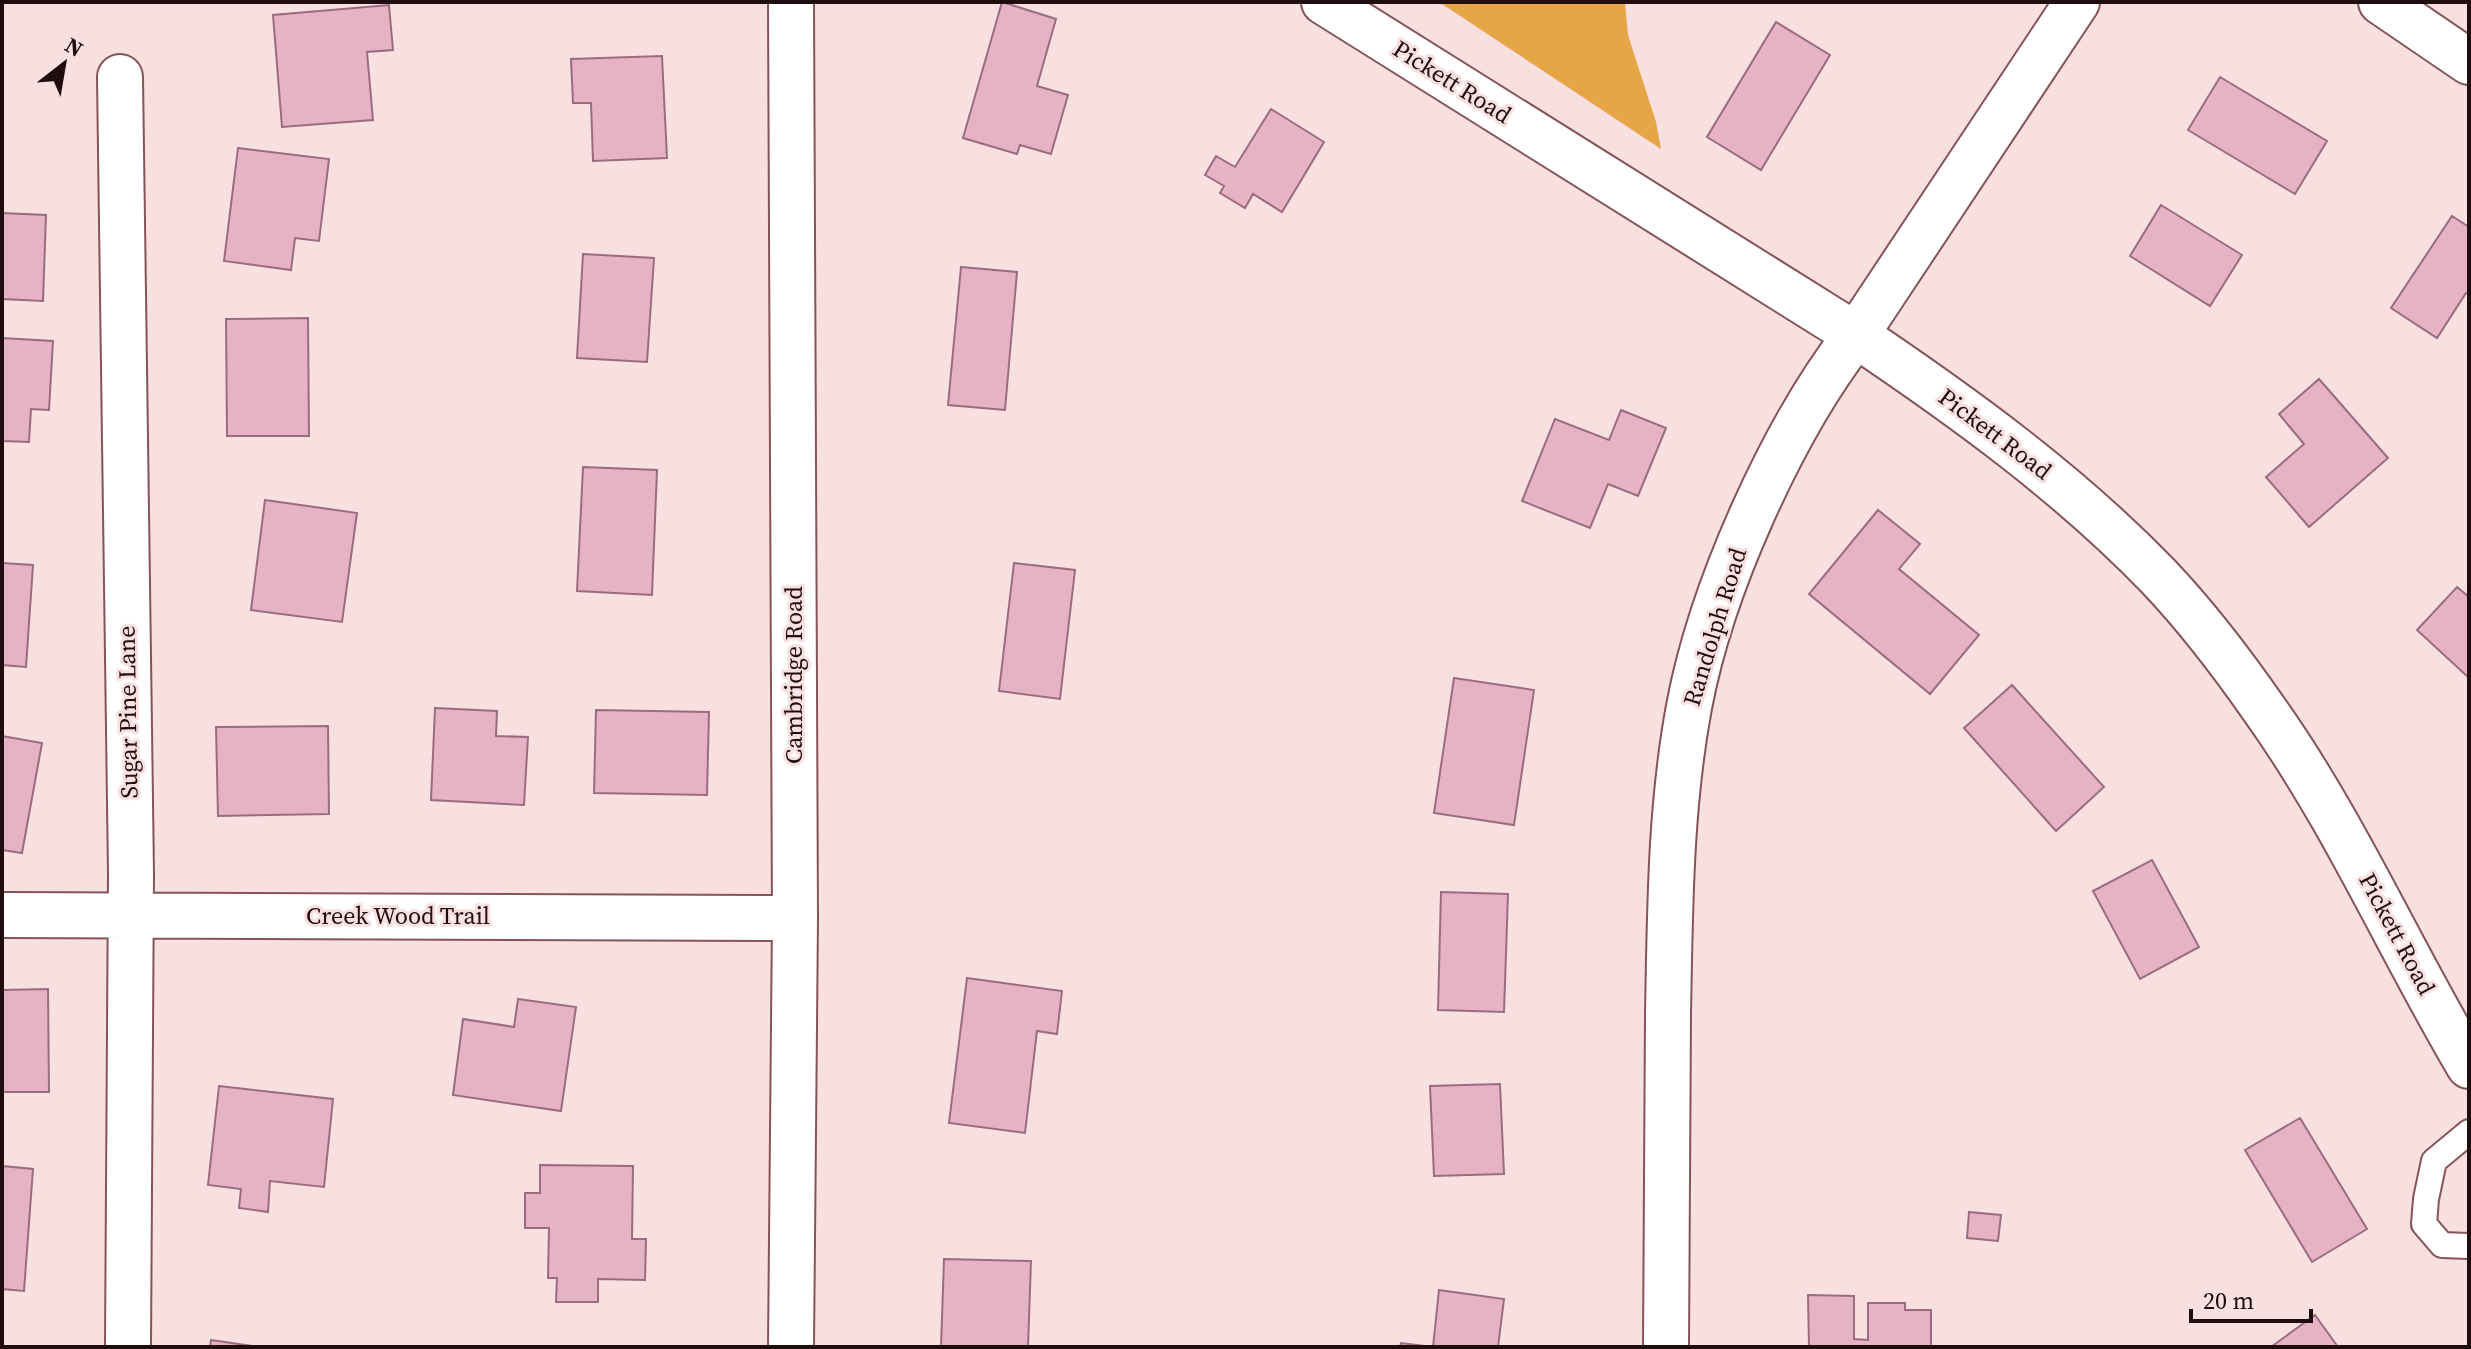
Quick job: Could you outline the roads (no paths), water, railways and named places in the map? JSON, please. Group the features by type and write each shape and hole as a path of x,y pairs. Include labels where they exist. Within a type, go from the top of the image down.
{"street":[{"name":"Cambridge Road","path":"791,2 795,918 791,1347"},
{"name":"Pickett Road","path":"1324,2 1856,335 1948,397 2051,476 2160,578 2218,646 2266,711 2350,847 2469,1066"},
{"name":"Randolph Road","path":"1666,1347 1670,872 1678,778 1689,705 1720,597 1757,506 1830,368 1856,335 2077,2"},
{"path":"2381,2 2469,62"},
{"name":"Sugar Pine Lane","path":"120,77 130,916 128,1347"},
{"name":"Creek Wood Trail","path":"2,915 795,918"}],"lane":[{"path":"2469,1132 2434,1161 2424,1224 2442,1245 2469,1246"}]}
